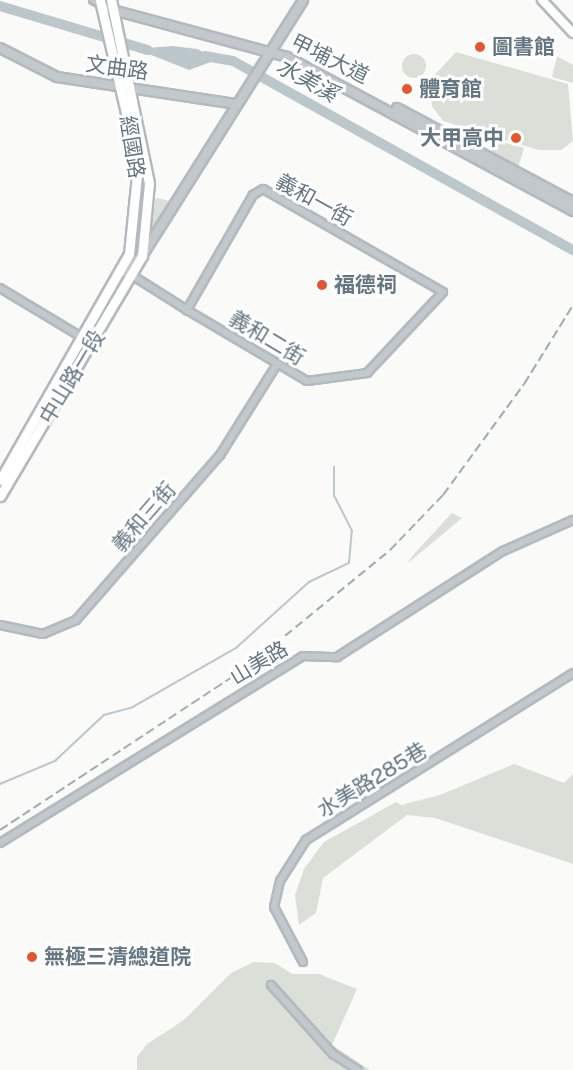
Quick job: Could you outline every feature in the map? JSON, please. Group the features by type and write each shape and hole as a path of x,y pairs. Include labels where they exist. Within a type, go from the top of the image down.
{"main road":[{"path":"542,0 573,33"},
{"name":"經國路","path":"103,2 104,18 114,59 126,88 149,183 142,256"},
{"name":"經國路","path":"103,2 115,20 125,62 126,88 139,182 129,274"},
{"name":"中山路一段","path":"0,480 85,339 142,256"},
{"name":"中山路一段","path":"0,496 129,274"}],"street":[{"path":"265,53 299,1"},
{"name":"甲埔大道","path":"103,2 265,53 364,96 573,211"},
{"name":"文曲路","path":"0,48 38,71 126,88 235,104"},
{"name":"中山路一段","path":"142,256 265,53"},
{"path":"364,96 380,99 573,202"},
{"name":"義和一街","path":"187,310 253,195 263,189 443,292"},
{"name":"義和二街","path":"129,274 307,381 366,373 443,292"},
{"path":"0,288 85,339"},
{"name":"義和三街","path":"0,625 43,634 76,620 220,455 277,364"},
{"name":"山美路","path":"0,843 303,656 337,657 503,551 573,520"},
{"name":"水美路285巷","path":"303,962 274,908 280,881 306,840 573,673"},
{"path":"271,985 333,1054 358,1070"}],"shaded area":[{"path":"172,46 197,49 219,59 189,70 136,49"},
{"path":"456,52 568,84 573,141 561,150 539,150 443,121 432,106 430,80"},
{"path":"414,54 423,57 426,66 423,75 414,78 405,75 402,66 405,57"},
{"path":"557,56 573,65 573,83 552,77"},
{"path":"496,140 524,148 518,168 491,154"},
{"path":"156,198 170,201 153,230 150,229"},
{"path":"452,513 462,518 408,563 413,555"},
{"path":"514,764 564,783 573,774 573,864 435,818 407,815 323,878 316,913 299,925 295,895 304,869 324,842 396,802 401,805 440,795"},
{"path":"254,962 275,963 292,974 319,974 357,989 332,1045 370,1070 137,1070 137,1057 147,1044 184,1020 231,973"}],"waterway":[{"name":"水美溪","path":"0,6 148,50"},
{"name":"水美溪","path":"205,56 233,61 573,250"},
{"path":"0,784 55,761 104,715 133,707 236,648 309,582 349,563 352,531 334,496 334,467"}],"railway":[{"path":"0,830 243,670 390,550 443,495 524,384 573,305"}],"place":[{"name":"圖書館","path":"480,47"},
{"name":"體育館","path":"407,89"},
{"name":"大甲高中","path":"516,138"},
{"name":"福德祠","path":"322,285"},
{"name":"無極三清總道院","path":"32,957"}]}
